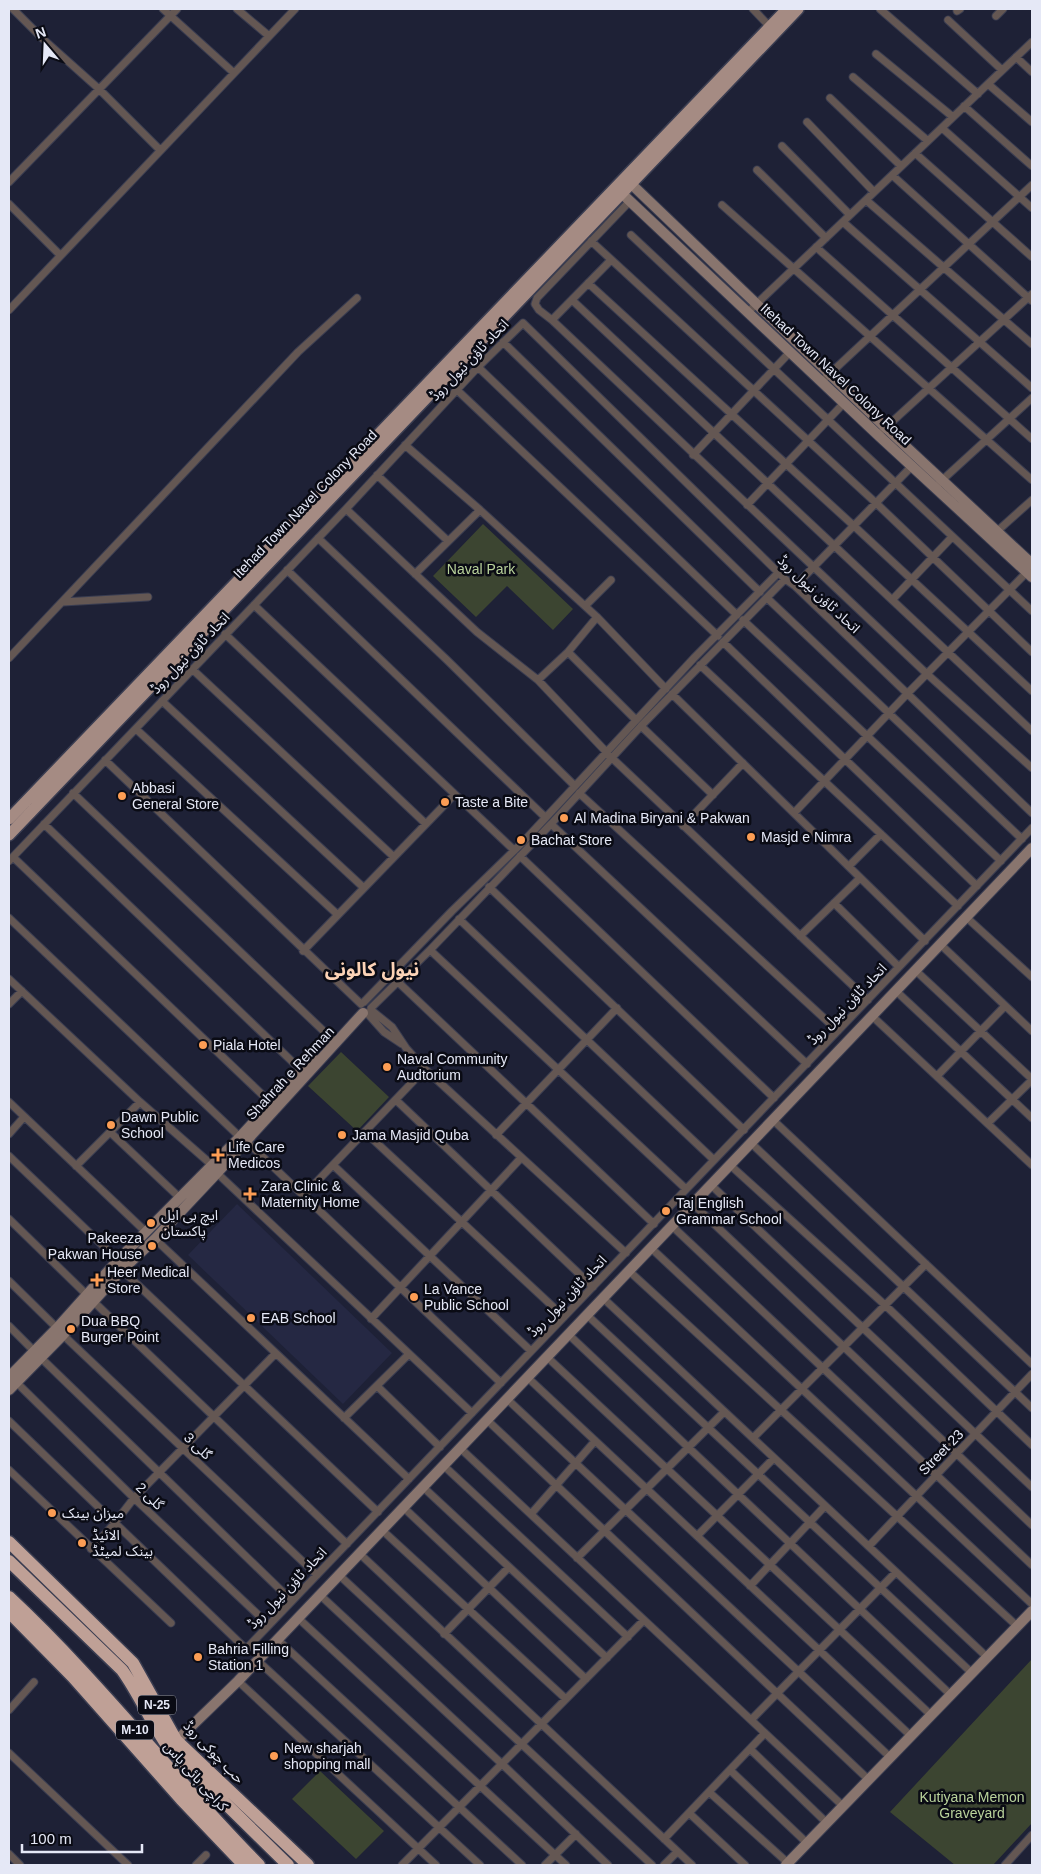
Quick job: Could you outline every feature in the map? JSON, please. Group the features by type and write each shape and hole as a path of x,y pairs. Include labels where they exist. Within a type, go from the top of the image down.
{"highway":[{"path":"11,1552 122,1670 133,1685 155,1728 173,1744 288,1865"},
{"name":"کراچی بائی پاس","path":"9,1597 82,1670 190,1793 259,1865"},
{"name":"کراچی بائی پاس","path":"9,1612 72,1677 181,1799 244,1865"},
{"name":"حب چوکی روڈ","path":"173,1744 308,1865"}],"main road":[{"name":"Itehad Town Navel Colony Road","path":"773,29 787,9"},
{"name":"Itehad Town Navel Colony Road","path":"9,835 622,194 627,180 773,29 798,9"},
{"name":"Itehad Town Navel Colony Road","path":"9,818 288,527 622,194"},
{"path":"288,527 296,535"}],"street":[{"path":"9,12 13,9 43,39 99,89 160,150"},
{"path":"163,9 234,73"},
{"path":"9,182 178,9"},
{"path":"237,9 269,36"},
{"path":"9,310 295,9"},
{"path":"753,9 773,29"},
{"path":"880,9 978,94"},
{"path":"996,16 1003,9"},
{"path":"948,20 1002,70"},
{"path":"748,312 1032,42"},
{"path":"876,54 953,117"},
{"path":"1016,57 1032,72"},
{"path":"853,77 928,141"},
{"path":"988,84 1032,122"},
{"path":"830,98 902,166"},
{"path":"964,106 1032,166"},
{"path":"806,122 874,192"},
{"path":"942,128 1032,208"},
{"path":"782,146 850,215"},
{"path":"916,153 1032,257"},
{"path":"757,170 826,238"},
{"path":"882,432 1031,297 892,175"},
{"name":"Itehad Town Navel Colony Road","path":"627,180 830,374 912,466 994,534"},
{"path":"822,381 1032,185"},
{"path":"622,194 591,242 537,298 535,304 539,310 552,320 926,674 1032,768"},
{"name":"Itehad Town Navel Colony Road","path":"622,194 844,403 943,479 1031,571"},
{"path":"866,200 1032,344"},
{"path":"9,204 60,256"},
{"path":"722,205 1032,480"},
{"path":"843,222 1032,388"},
{"path":"631,235 1032,611"},
{"path":"591,242 876,504 1032,652"},
{"path":"816,247 1032,439"},
{"path":"552,320 611,260"},
{"path":"588,283 1032,691"},
{"path":"9,658 298,352 357,298"},
{"path":"572,300 1032,731"},
{"name":"اتحاد ٹاؤن نیول روڈ","path":"11,859 346,509 478,367 523,323 778,573 795,586 906,695 1032,813"},
{"path":"504,342 760,592"},
{"path":"694,455 790,352"},
{"path":"478,367 740,618 1001,861"},
{"path":"457,390 718,636"},
{"path":"935,487 1032,398"},
{"path":"747,505 844,403"},
{"path":"405,445 480,510 597,617 669,692 925,941"},
{"path":"795,586 912,466"},
{"path":"377,475 448,541"},
{"path":"994,534 1032,500"},
{"path":"346,509 477,632 538,680 612,758 868,1000"},
{"path":"415,574 480,510"},
{"path":"892,599 952,537"},
{"path":"318,538 454,666 575,786"},
{"path":"287,570 545,817"},
{"path":"794,813 926,674 1009,590 1031,571"},
{"path":"669,692 723,642 760,592 778,573"},
{"path":"365,1008 606,752 639,723 669,692 718,636 767,598 785,579"},
{"path":"585,606 611,580"},
{"path":"63,602 148,597"},
{"path":"767,598 1022,839"},
{"path":"254,605 514,850"},
{"path":"538,680 568,652 597,617"},
{"path":"225,634 426,824"},
{"path":"723,642 977,886"},
{"path":"568,652 713,794"},
{"path":"700,664 958,906"},
{"path":"192,669 394,857"},
{"path":"162,701 364,888"},
{"path":"365,1008 398,982 460,919 612,758 639,723"},
{"path":"136,729 338,915"},
{"path":"105,760 303,951 365,1008 384,1032 406,1048 425,1069 626,1253"},
{"path":"683,826 744,763"},
{"path":"579,793 838,1031"},
{"path":"73,794 332,1039"},
{"path":"303,951 454,795"},
{"path":"44,824 301,1070"},
{"path":"551,824 807,1064"},
{"name":"اتحاد ٹاؤن نیول روڈ","path":"114,1524 246,1650 1032,828"},
{"path":"849,866 881,834"},
{"path":"173,1744 258,1661 896,990 1031,852"},
{"path":"520,856 774,1098"},
{"path":"11,859 271,1103"},
{"path":"800,936 860,878"},
{"path":"489,887 744,1130"},
{"path":"834,903 899,967"},
{"path":"966,917 1032,977"},
{"path":"9,918 501,1384"},
{"path":"460,919 714,1160"},
{"path":"940,944 1031,1027"},
{"path":"430,950 686,1189"},
{"path":"916,970 1032,1080 988,1124"},
{"path":"9,979 214,1169 472,1413"},
{"path":"398,982 654,1224"},
{"path":"896,990 1032,1118"},
{"path":"9,1004 22,991"},
{"path":"937,1076 1006,1006"},
{"name":"Shahrah e Rehman","path":"243,1139 271,1103 301,1070 365,1008"},
{"name":"Shahrah e Rehman","path":"120,1265 155,1239 214,1169 365,1008"},
{"path":"496,1135 617,1008"},
{"path":"872,1016 1032,1165"},
{"path":"302,1196 425,1069"},
{"path":"396,1100 593,1287"},
{"path":"9,1102 146,1232"},
{"path":"76,1166 140,1102"},
{"path":"9,1134 24,1117"},
{"path":"773,1120 1032,1364"},
{"path":"110,1132 180,1198"},
{"path":"365,1132 564,1317"},
{"path":"751,1143 1032,1408"},
{"path":"9,1156 244,1386 378,1512"},
{"path":"371,1319 521,1158"},
{"path":"333,1165 531,1351"},
{"path":"730,1165 885,1305 1032,1445"},
{"name":"Shahrah e Rehman","path":"9,1390 12,1376 60,1331 120,1265 146,1232 180,1198 214,1169"},
{"path":"711,1185 1032,1487"},
{"path":"693,1204 1032,1526"},
{"path":"9,1220 347,1544"},
{"path":"672,1226 1032,1565"},
{"path":"155,1239 409,1479"},
{"path":"651,1248 1032,1604"},
{"path":"753,1438 926,1264"},
{"path":"629,1270 1017,1626"},
{"name":"گلی 3","path":"9,1281 182,1449 317,1575"},
{"path":"603,1298 987,1657"},
{"path":"587,1314 972,1673"},
{"name":"گلی 2","path":"9,1326 158,1473 292,1601"},
{"path":"568,1334 951,1694"},
{"path":"91,1549 134,1498 275,1354"},
{"path":"344,1418 409,1354"},
{"path":"547,1357 931,1715"},
{"name":"Street 23","path":"869,1546 1032,1374"},
{"name":"گلی 2","path":"12,1376 134,1498 269,1625"},
{"path":"527,1378 911,1736"},
{"path":"377,1386 440,1447"},
{"path":"507,1399 890,1757"},
{"path":"578,1558 724,1412"},
{"path":"487,1420 869,1780"},
{"path":"9,1421 114,1524"},
{"path":"531,1514 596,1441"},
{"path":"460,1448 843,1806"},
{"path":"697,1536 774,1458"},
{"path":"443,1466 628,1637"},
{"path":"9,1470 171,1623"},
{"path":"423,1487 607,1658"},
{"path":"750,1586 825,1506"},
{"path":"404,1507 586,1679"},
{"path":"382,1530 566,1699"},
{"path":"360,1554 692,1865"},
{"path":"444,1634 509,1567"},
{"path":"751,1720 896,1572"},
{"path":"339,1575 520,1745 652,1865"},
{"path":"320,1596 608,1865"},
{"path":"709,1792 787,1864 1032,1611"},
{"path":"298,1618 566,1865"},
{"path":"402,1865 644,1620"},
{"path":"278,1640 522,1865"},
{"path":"258,1661 480,1865"},
{"path":"238,1681 436,1865"},
{"path":"9,1710 34,1682"},
{"path":"664,1839 765,1733"},
{"path":"750,1749 827,1823"},
{"path":"9,1753 128,1865"},
{"path":"730,1770 807,1843"},
{"path":"689,1813 746,1865"},
{"path":"545,1865 576,1834"},
{"path":"1005,1865 1032,1835"},
{"path":"664,1865 677,1852"},
{"path":"9,1854 20,1865"},
{"path":"196,1865 206,1855"}],"shaded area":[{"path":"237,1204 392,1353 343,1404 188,1255"}],"green space":[{"name":"Naval Park","path":"483,524 573,609 553,630 507,586 476,617 433,576"},
{"path":"341,1052 389,1097 357,1131 308,1086"},
{"name":"Kutiyana Memon Graveyard","path":"1032,1659 1032,1823 993,1865 955,1865 890,1812"},
{"path":"320,1771 384,1831 356,1859 292,1799"}],"place":[{"name":"Abbasi General Store","path":"122,796"},
{"name":"Taste a Bite","path":"445,802"},
{"name":"Al Madina Biryani & Pakwan","path":"564,818"},
{"name":"Masjd e Nimra","path":"751,837"},
{"name":"Bachat Store","path":"521,840"},
{"name":"Piala Hotel","path":"203,1045"},
{"name":"Naval Community Audtorium","path":"387,1067"},
{"name":"Dawn Public School","path":"111,1125"},
{"name":"Jama Masjid Quba","path":"342,1135"},
{"name":"Life Care Medicos","path":"218,1155"},
{"name":"Zara Clinic & Maternity Home","path":"250,1194"},
{"name":"Taj English Grammar School","path":"666,1211"},
{"name":"ایچ بی ایل پاکستان","path":"151,1223"},
{"name":"Pakeeza Pakwan House","path":"152,1246"},
{"name":"Heer Medical Store","path":"97,1280"},
{"name":"La Vance Public School","path":"414,1297"},
{"name":"EAB School","path":"251,1318"},
{"name":"Dua BBQ Burger Point","path":"71,1329"},
{"name":"میزان بینک","path":"52,1513"},
{"name":"الائیڈ بینک لمیٹڈ","path":"82,1543"},
{"name":"Bahria Filling Station 1","path":"198,1657"},
{"name":"New sharjah shopping mall","path":"274,1756"}],"district":[{"name":"نیول کالونی","path":"372,969"}]}
